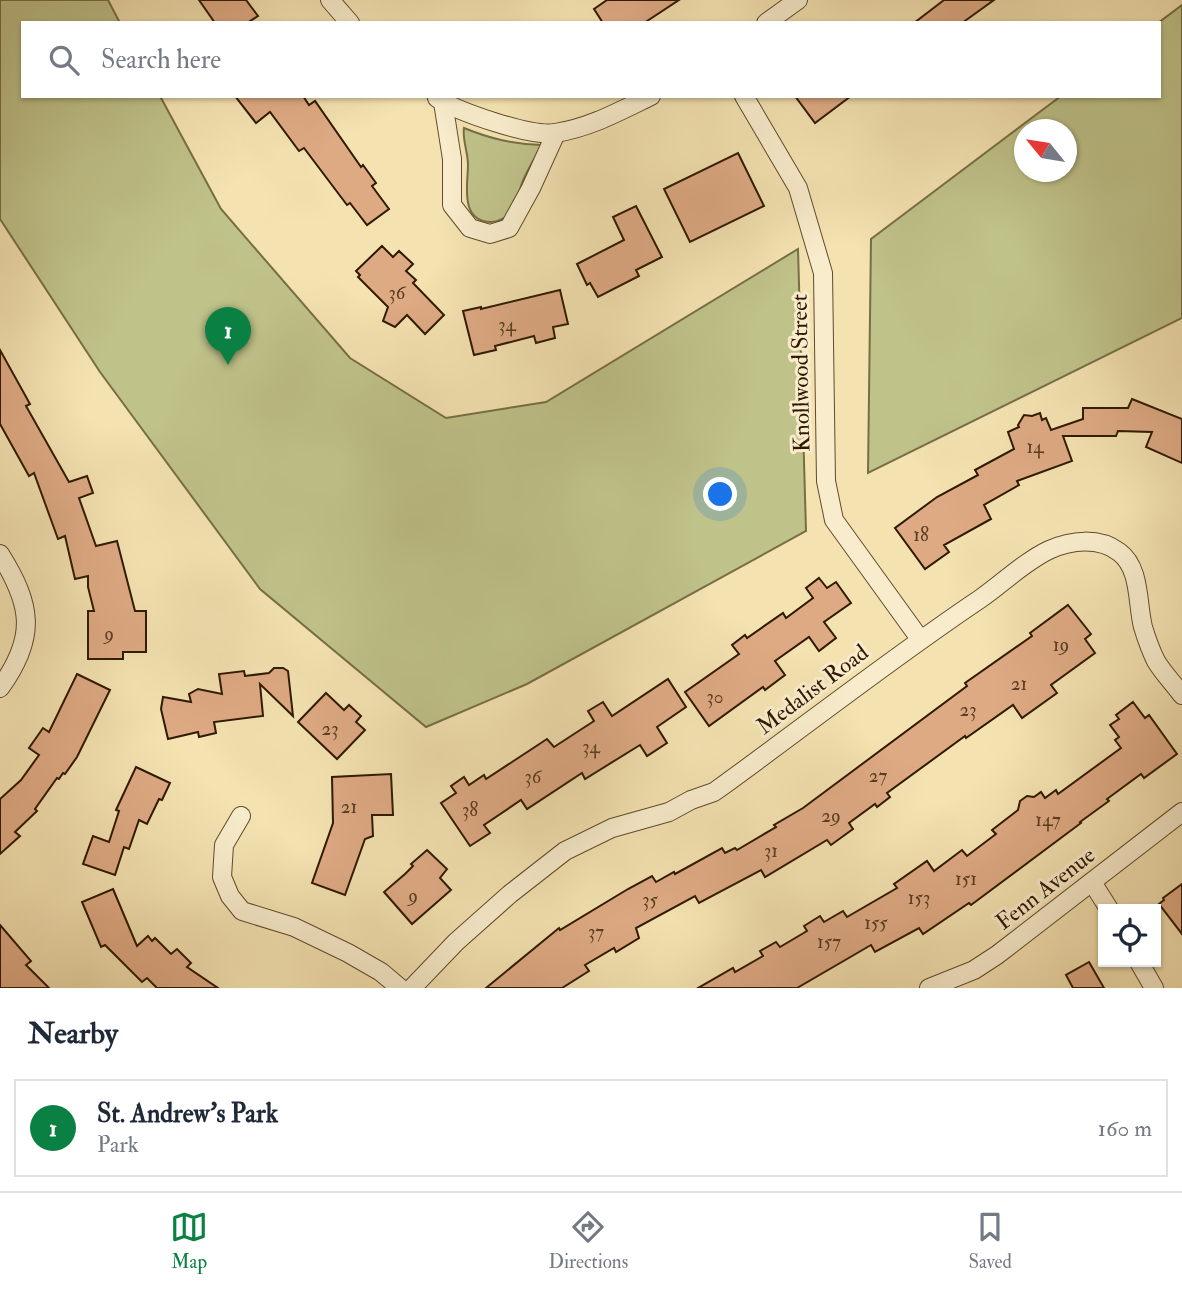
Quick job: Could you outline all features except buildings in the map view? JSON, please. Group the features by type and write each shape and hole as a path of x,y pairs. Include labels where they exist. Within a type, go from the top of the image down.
{"street":[{"path":"330,0 348,21"},
{"path":"769,21 798,0"},
{"path":"438,99 494,123 547,134 594,123 647,98"},
{"name":"Knollwood Street","path":"745,98 798,188 823,273 826,481 834,520 920,639"},
{"path":"438,99 452,159 452,205 470,228 490,234 509,228 556,133"},
{"name":"Medalist Road","path":"412,988 465,934 565,851 612,828 669,812 714,792 920,639 1049,550 1067,544 1093,541 1119,552 1130,566 1143,626 1156,662 1182,695"},
{"path":"0,554 11,571 28,621 23,648 13,670 0,688"},
{"name":"Fenn Avenue","path":"929,988 974,970 997,955 1182,813"},
{"path":"242,816 224,845 222,877 230,896 242,911 294,928 348,953 381,972 400,988"},
{"path":"1092,882 1106,904"},
{"path":"1142,967 1154,988"}],"green space":[{"path":"0,0 108,0 119,21 21,21 21,98 161,98 221,209 350,358 446,418 546,402 798,249 806,531 527,684 426,727 260,589 100,372 0,219"},
{"path":"1182,5 1182,318 868,473 871,239 1014,131 1014,182 1077,182 1077,119 1030,119 1058,98 1161,98 1161,21"},
{"path":"464,128 502,140 542,145 524,178 515,206 504,218 491,222 481,220 470,209"}],"place":[{"name":"St. Andrew’s Park","path":"228,365"}]}
